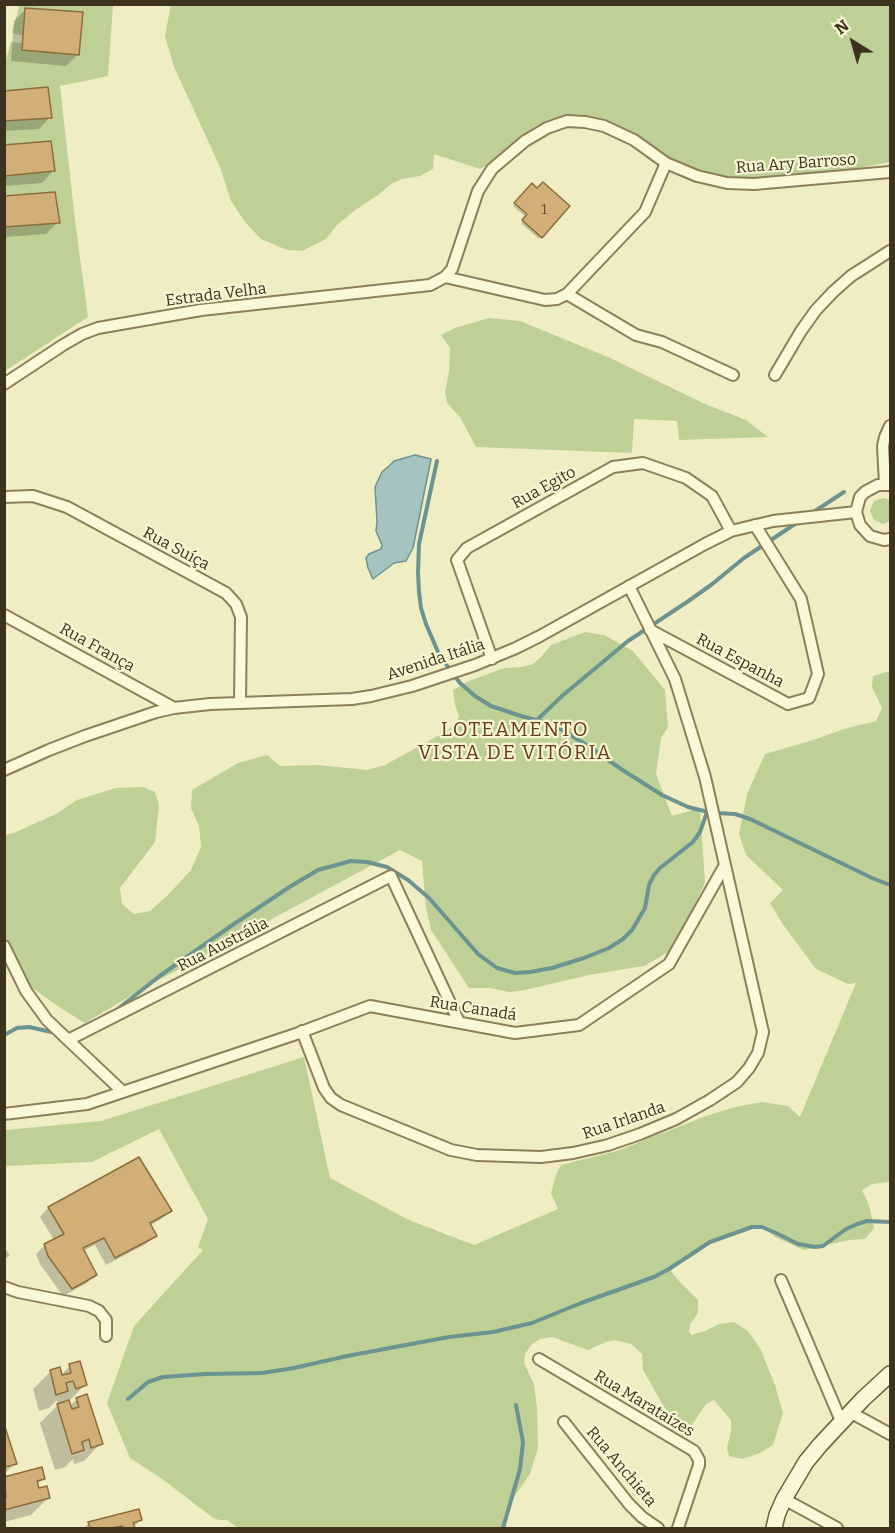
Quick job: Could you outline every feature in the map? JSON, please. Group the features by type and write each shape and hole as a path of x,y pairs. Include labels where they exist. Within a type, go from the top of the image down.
{"street":[{"name":"Rua Ary Barroso","path":"445,277 452,269 478,191 492,169 525,141 547,128 567,121 604,126 634,140 666,163 697,176 727,183 754,184 891,172"},
{"path":"445,277 546,300 557,299 567,294 645,212 666,163"},
{"path":"775,375 816,310 851,276 891,251"},
{"name":"Estrada Velha","path":"4,384 63,345 98,328 201,310 430,285 445,277"},
{"path":"567,294 636,335 662,342 733,375"},
{"path":"891,426 885,437 888,484 871,488 865,492 860,497 856,512 860,525 870,536 884,540 891,539"},
{"name":"Rua Egito","path":"492,658 457,560 467,548 613,467 643,463 686,478 712,496 731,531"},
{"name":"Rua Suíça","path":"4,497 33,496 67,507 226,593 236,604 241,617 240,703"},
{"name":"Avenida Itália","path":"4,770 85,736 174,708 210,704 371,696 412,686 492,658 540,636 731,531 755,525 856,512"},
{"name":"Rua Espanha","path":"650,630 788,704 809,698 818,674 801,599 755,525"},
{"path":"629,586 675,679 705,777 725,865"},
{"name":"Rua França","path":"4,615 174,708"},
{"name":"Rua Canadá","path":"4,1114 87,1104 370,1006 515,1033 579,1025 669,964 725,865"},
{"name":"Rua Irlanda","path":"302,1031 324,1088 331,1098 341,1105 451,1149 477,1155 541,1157 608,1145 640,1134 676,1119 737,1082 758,1053 763,1032 725,865"},
{"name":"Rua Austrália","path":"68,1040 391,876 459,1022"},
{"path":"4,946 26,991 46,1020 123,1092"},
{"path":"781,1280 845,1417 891,1434"},
{"path":"4,1287 18,1292 89,1306 99,1311 106,1320 106,1336"},
{"name":"Rua Marataízes","path":"539,1359 694,1451 699,1465 678,1528"},
{"path":"774,1528 784,1499 807,1462 845,1417 891,1374"},
{"name":"Rua Anchieta","path":"564,1422 629,1504 655,1528"},
{"path":"784,1499 837,1528"}],"green space":[{"path":"20,4 113,5 108,76 60,86 88,317 5,371 5,227 60,222 55,192 5,196 5,176 55,171 51,141 5,145 5,121 52,117 48,87 5,91 5,63 11,42 22,43 22,50 79,55 82,12 25,8 23,35 14,34 12,32"},
{"path":"171,4 890,5 890,162 818,176 755,181 726,180 676,164 599,120 579,114 553,120 525,136 494,161 480,169 434,154 433,169 420,176 402,179 391,184 337,225 326,239 302,251 287,250 261,239 245,222 231,201 220,167 174,67 165,36"},
{"path":"489,318 520,321 608,357 705,404 746,420 768,437 679,440 677,421 634,419 632,453 476,447 460,417 447,403 445,393 450,348 441,335 455,328"},
{"path":"883,498 890,500 890,521 883,524 874,520 870,511 874,501"},
{"path":"585,632 604,635 633,651 665,690 668,727 661,738 656,774 672,816 700,808 705,883 674,949 644,966 589,975 525,990 509,992 490,988 469,988 431,930 426,908 422,861 400,850 144,988 85,1023 31,987 9,955 4,941 4,836 56,814 77,800 116,788 143,787 155,792 159,805 155,842 120,888 122,904 134,914 150,911 191,870 201,847 199,826 191,808 192,790 238,763 267,755 280,766 317,765 367,770 385,765 456,724 459,716 453,690 469,681 504,668 533,664 551,645"},
{"path":"890,671 890,1182 872,1184 862,1190 869,1205 874,1228 865,1239 849,1240 804,1250 775,1237 765,1229 743,1228 720,1237 684,1261 677,1261 671,1271 698,1300 698,1313 690,1325 691,1335 719,1324 734,1322 748,1331 760,1348 783,1413 773,1445 758,1454 742,1459 729,1456 727,1448 731,1420 714,1400 706,1404 692,1425 680,1424 663,1405 643,1370 642,1354 631,1344 615,1340 588,1350 552,1337 540,1339 532,1344 525,1354 524,1363 534,1384 538,1448 530,1474 509,1504 506,1528 238,1528 227,1520 213,1518 161,1478 130,1458 107,1403 134,1326 203,1250 198,1247 208,1219 159,1129 92,1162 5,1166 5,1130 101,1121 304,1057 330,1178 409,1220 474,1245 558,1209 551,1193 561,1165 617,1151 735,1107 762,1102 788,1106 800,1117 856,983 848,984 816,969 770,903 783,890 746,855 739,834 747,794 765,754 876,721 882,708 872,687 873,676"}],"water":[{"path":"415,455 431,459 413,548 406,561 394,563 373,579 366,558 369,554 381,549 382,545 376,531 375,487 382,472 394,461"}],"building":[{"path":"25,8 83,12 79,55 22,50"},
{"path":"48,87 52,118 4,121 4,91"},
{"path":"51,141 55,171 4,176 4,145"},
{"path":"543,182 570,206 542,238 522,220 527,214 514,203 532,183 537,188"},
{"path":"55,192 60,223 4,227 4,196"},
{"path":"139,1157 172,1211 150,1223 157,1236 115,1258 104,1238 83,1248 97,1275 72,1289 48,1256 44,1244 64,1234 48,1207"},
{"path":"80,1361 87,1385 76,1389 73,1381 66,1383 68,1391 56,1395 50,1370 60,1367 62,1375 71,1373 69,1364"},
{"path":"87,1394 103,1444 91,1448 89,1439 82,1442 84,1450 72,1454 57,1404 69,1400 72,1409 79,1407 76,1398"},
{"path":"4,1424 17,1464 5,1467 4,1464"},
{"path":"42,1467 45,1479 37,1481 39,1488 47,1486 50,1498 4,1510 4,1497 6,1497 4,1477"},
{"path":"139,1509 142,1520 133,1523 135,1528 123,1528 122,1526 90,1528 88,1522"}],"waterway":[{"path":"437,461 419,544 419,592 426,624 438,652 452,673 475,696 491,706 554,725 662,795 688,807 708,812"},
{"path":"812,513 844,492"},
{"path":"537,720 628,641 687,602 744,558 798,522"},
{"path":"114,1012 161,975 291,886 318,870 351,861 387,867 408,880 429,898 478,954 497,968 515,973 530,972 584,958 609,948 632,930 645,908 649,885 654,875 693,842 700,832 707,812"},
{"path":"715,813 735,814 750,819 890,885"},
{"path":"4,1035 17,1028 29,1027 56,1033"},
{"path":"128,1399 148,1382 163,1377 262,1373 532,1323 654,1277 710,1242 752,1227 762,1227 798,1244 815,1247 823,1246 857,1224 867,1221 890,1222"},
{"path":"503,1528 520,1469 523,1442 516,1405"}],"district":[{"name":"LOTEAMENTO VISTA DE VITÓRIA","path":"515,742"}]}
